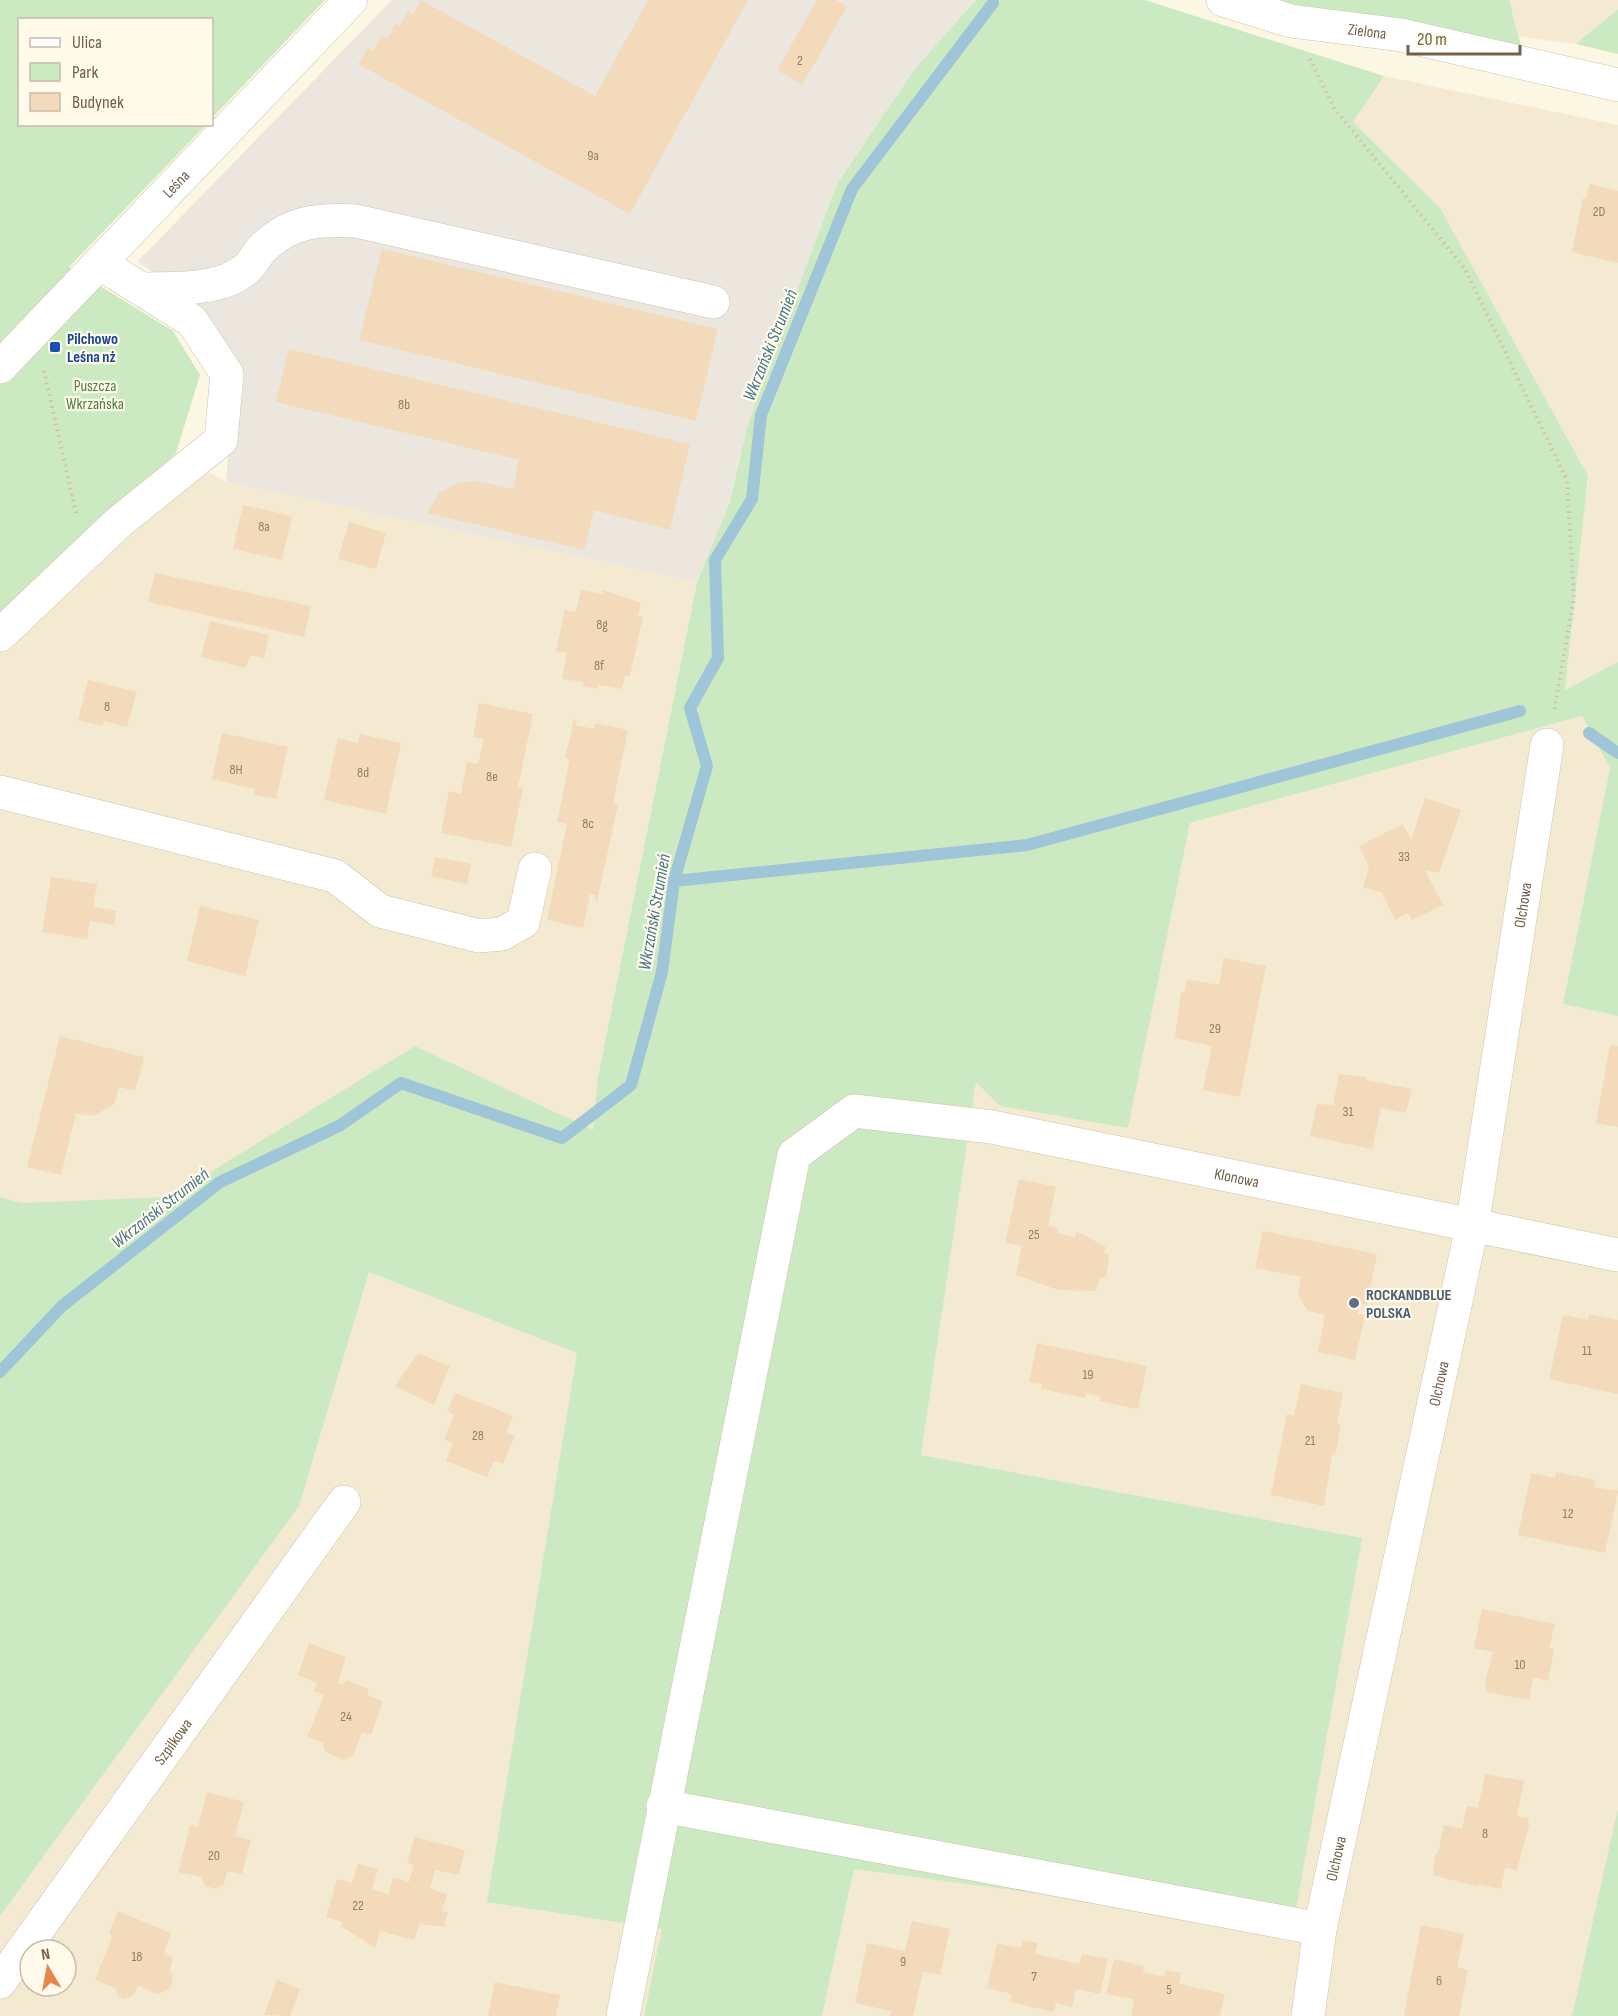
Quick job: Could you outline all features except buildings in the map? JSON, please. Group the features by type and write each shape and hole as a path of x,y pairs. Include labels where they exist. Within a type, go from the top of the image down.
{"street":[{"name":"Leśna","path":"0,367 351,0"},
{"name":"Zielona","path":"1224,0 1291,21 1401,35 1618,85"},
{"path":"142,289 210,286 244,271 262,249 281,233 317,219 356,221 714,302"},
{"path":"0,635 118,524 220,440 227,374 192,321 101,264"},
{"name":"Olchowa","path":"1308,2016 1320,1929 1472,1227 1547,745"},
{"path":"0,792 335,876 380,911 479,936 502,934 524,922 535,869"},
{"name":"Klonowa","path":"663,1806 794,1155 854,1111 992,1126 1472,1227 1618,1255"},
{"name":"Szpilkowa","path":"0,1982 344,1502"},
{"path":"623,2016 663,1806 1320,1929"}],"path":[{"path":"1291,21 1334,108 1466,269 1567,480 1574,598 1547,745"},
{"path":"43,368 86,554"}],"shaded area":[{"path":"392,0 976,0 916,67 837,184 747,427 730,502 697,582 226,482 235,363 203,313 138,261"},
{"path":"1509,0 1618,0 1618,9 1576,44 1519,37"},
{"path":"1384,76 1618,125 1618,662 1565,691 1588,476 1353,122"},
{"path":"176,453 226,482 697,582 598,1077 676,1169 487,1901 663,1929 644,2016 0,2016 0,615"},
{"path":"1582,716 1610,768 1563,1004 1618,1016 1618,2016 822,2016 854,1869 1293,1926 1361,1539 921,1455 976,1081 1127,1128 1190,823"}],"green space":[{"name":"Puszcza Wkrzańska","path":"0,0 325,0 213,117 213,18 18,18 18,126 205,126 69,267 173,331 200,375 176,453 0,615"},
{"path":"976,0 1145,0 1384,76 1353,122 1440,208 1588,476 1565,690 1618,662 1618,1016 1563,1004 1610,768 1582,716 1190,823 1128,1128 1000,1106 976,1082 921,1455 1362,1538 1293,1927 854,1869 822,2016 644,2016 662,1929 487,1902 577,1353 369,1272 299,1506 0,1916 0,1197 21,1203 170,1197 415,1046 593,1130 598,1077 697,582 730,502 747,427 837,184 916,67"},
{"path":"1278,0 1509,0 1523,53 1293,5"},
{"path":"1618,9 1618,54 1576,44"},
{"path":"1618,1808 1618,2016 1572,2016"}],"waterway":[{"name":"Wkrzański Strumień","path":"0,1372 62,1306 220,1182 339,1126 401,1083 562,1138 631,1085 662,972 674,881 707,766 690,708 718,658 715,560 752,499 761,415 852,189 993,3"},
{"path":"674,881 1027,845 1520,711"},
{"path":"1589,733 1618,753"}],"place":[{"name":"Pilchowo Leśna nż","path":"55,347"},
{"name":"ROCKANDBLUE POLSKA","path":"1354,1303"}]}
